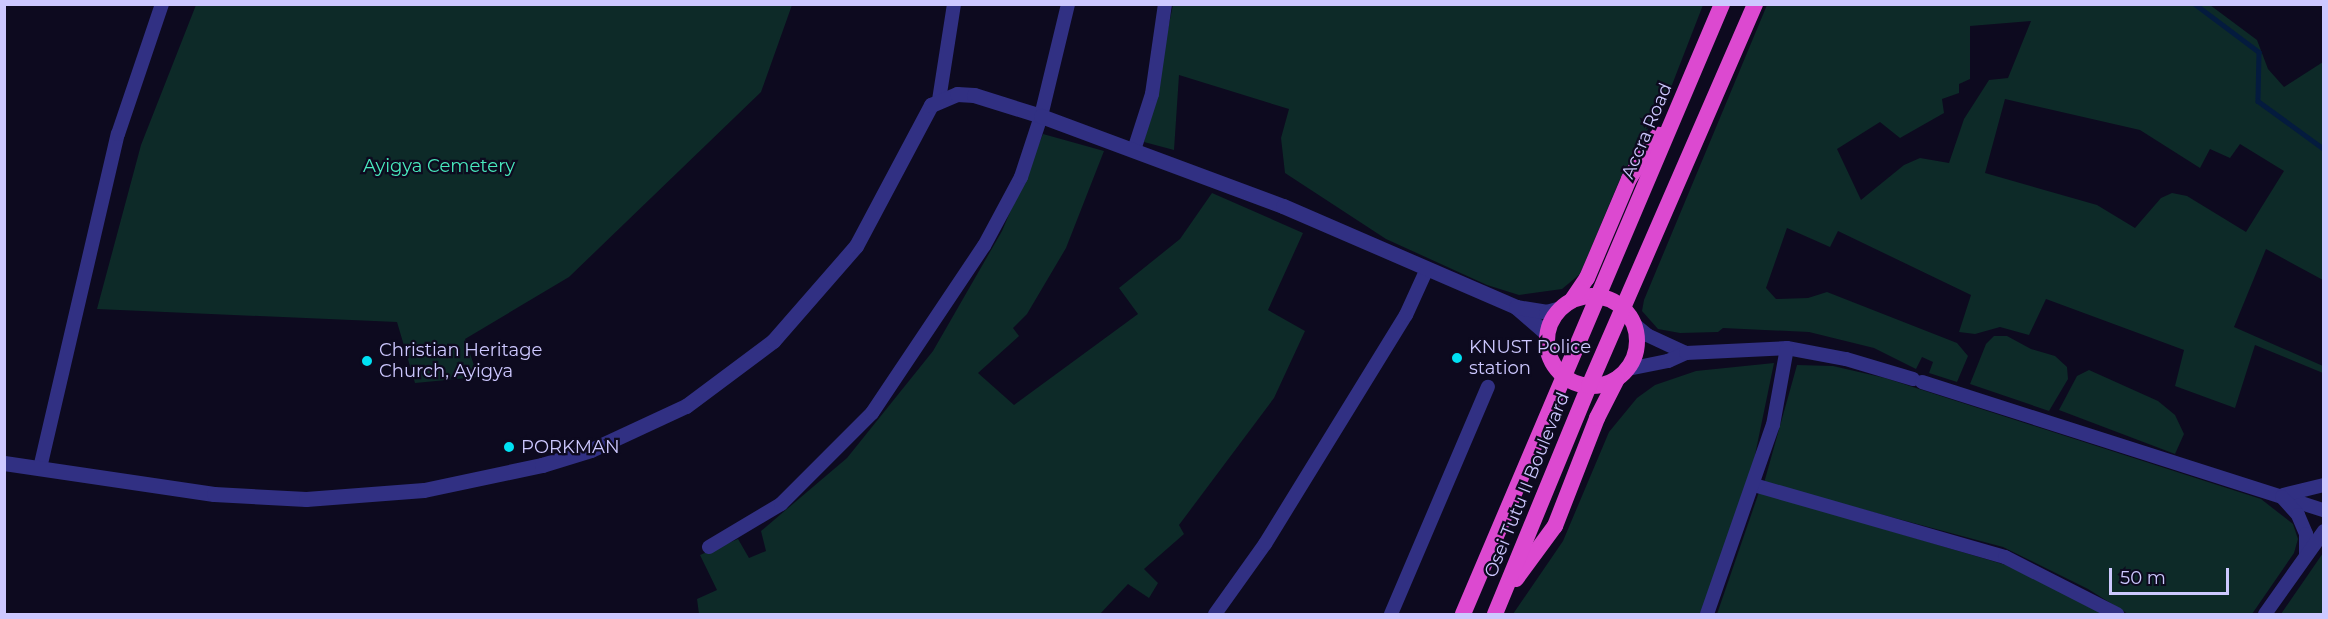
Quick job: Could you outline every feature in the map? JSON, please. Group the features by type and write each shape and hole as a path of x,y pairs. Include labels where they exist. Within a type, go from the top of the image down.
{"highway":[{"name":"Accra Road","path":"1608,273 1722,4"},
{"name":"Osei Tutu II Boulevard","path":"1498,607 1588,386 1641,272 1755,4"},
{"path":"1622,374 1588,386 1562,375 1547,349 1547,334 1566,304 1587,278 1629,179 1682,99"},
{"name":"Osei Tutu II Boulevard","path":"1463,615 1562,375 1608,273"},
{"path":"1498,607 1555,526 1597,418 1637,347 1634,324 1624,309 1597,295 1566,304"}],"street":[{"path":"40,468 118,134 162,4"},
{"path":"939,100 954,4"},
{"path":"709,547 781,504 872,413 984,246 1021,177 1041,116 1068,4"},
{"path":"1134,150 1152,94 1165,4"},
{"path":"4,463 214,494 306,499 424,490 531,468 591,450 686,406 773,341 856,246 890,185 921,118 939,100 957,94 974,95 1041,116 1283,206 1426,271 1516,307 1546,312 1566,304"},
{"path":"1215,615 1265,544 1406,315 1426,271"},
{"path":"1516,307 1547,334"},
{"path":"1634,324 1647,335 1686,353"},
{"path":"1707,615 1773,425 1787,348"},
{"path":"1622,374 1668,362 1686,353 1787,348 1846,359 2324,510"},
{"path":"1391,615 1488,387"},
{"path":"1754,485 2005,557 2116,615"},
{"path":"2281,496 2324,485"},
{"path":"2281,496 2298,515 2306,534 2306,555"},
{"path":"2265,615 2324,531"}],"green space":[{"name":"Ayigya Cemetery","path":"196,4 792,5 761,92 569,277 465,339 478,377 415,383 397,322 97,309 141,145"},
{"path":"1173,5 1703,5 1670,90 1620,179 1580,274 1562,289 1519,295 1487,285 1386,239 1285,173 1281,138 1289,109 1179,75 1174,150 1144,142"},
{"path":"1767,5 2210,5 2257,40 2268,69 2284,87 2323,62 2323,280 2266,249 2234,327 2323,366 2323,373 2255,345 2235,408 2175,386 2184,350 2046,299 2029,335 2000,327 1975,334 1959,332 1971,295 1838,231 1830,247 1787,228 1766,288 1776,299 1808,298 1827,292 1957,343 1968,356 1957,382 1929,373 1933,362 1922,357 1916,369 1874,348 1809,332 1723,328 1718,332 1680,333 1658,329 1642,311 1644,300","holes":["2031,21 2008,78 1989,80 1964,119 1949,163 1920,158 1904,165 1861,200 1837,149 1880,122 1900,138 1944,113 1942,99 1959,93 1959,84 1970,79 1970,26","2005,99 2140,130 2200,168 2210,149 2230,158 2240,144 2284,171 2246,232 2187,196 2172,193 2161,198 2135,228 2097,205 1985,173"]},
{"path":"1043,134 1104,151 1066,248 1027,314 1013,328 1019,336 978,373 1014,405 1138,314 1119,288 1180,239 1212,193 1303,233 1268,310 1305,331 1274,398 1179,525 1184,534 1144,569 1158,583 1149,598 1128,584 1100,614 699,614 697,599 717,590 700,555 738,539 749,558 766,551 761,531 847,458 933,351 1002,231"},
{"path":"1994,336 2007,336 2031,349 2055,356 2067,367 2068,379 2049,411 1970,384 1986,344"},
{"path":"1774,363 1748,489 1701,614 1513,614 1563,541 1609,432 1637,398 1655,385 1696,371"},
{"path":"1797,365 1833,366 1885,378 2261,499 2293,524 2298,539 2294,553 2252,614 2128,614 2088,589 2003,547 1764,483"},
{"path":"2089,370 2158,401 2175,415 2184,434 2175,454 2059,410 2077,376"},
{"path":"1759,492 2006,565 2107,614 1717,614"},
{"path":"2323,553 2323,614 2281,614"}],"waterway":[{"path":"2195,4 2259,52 2258,101 2324,149"}],"place":[{"name":"KNUST Police station","path":"1457,358"},
{"name":"Christian Heritage Church, Ayigya","path":"367,361"},
{"name":"PORKMAN","path":"509,447"}]}
